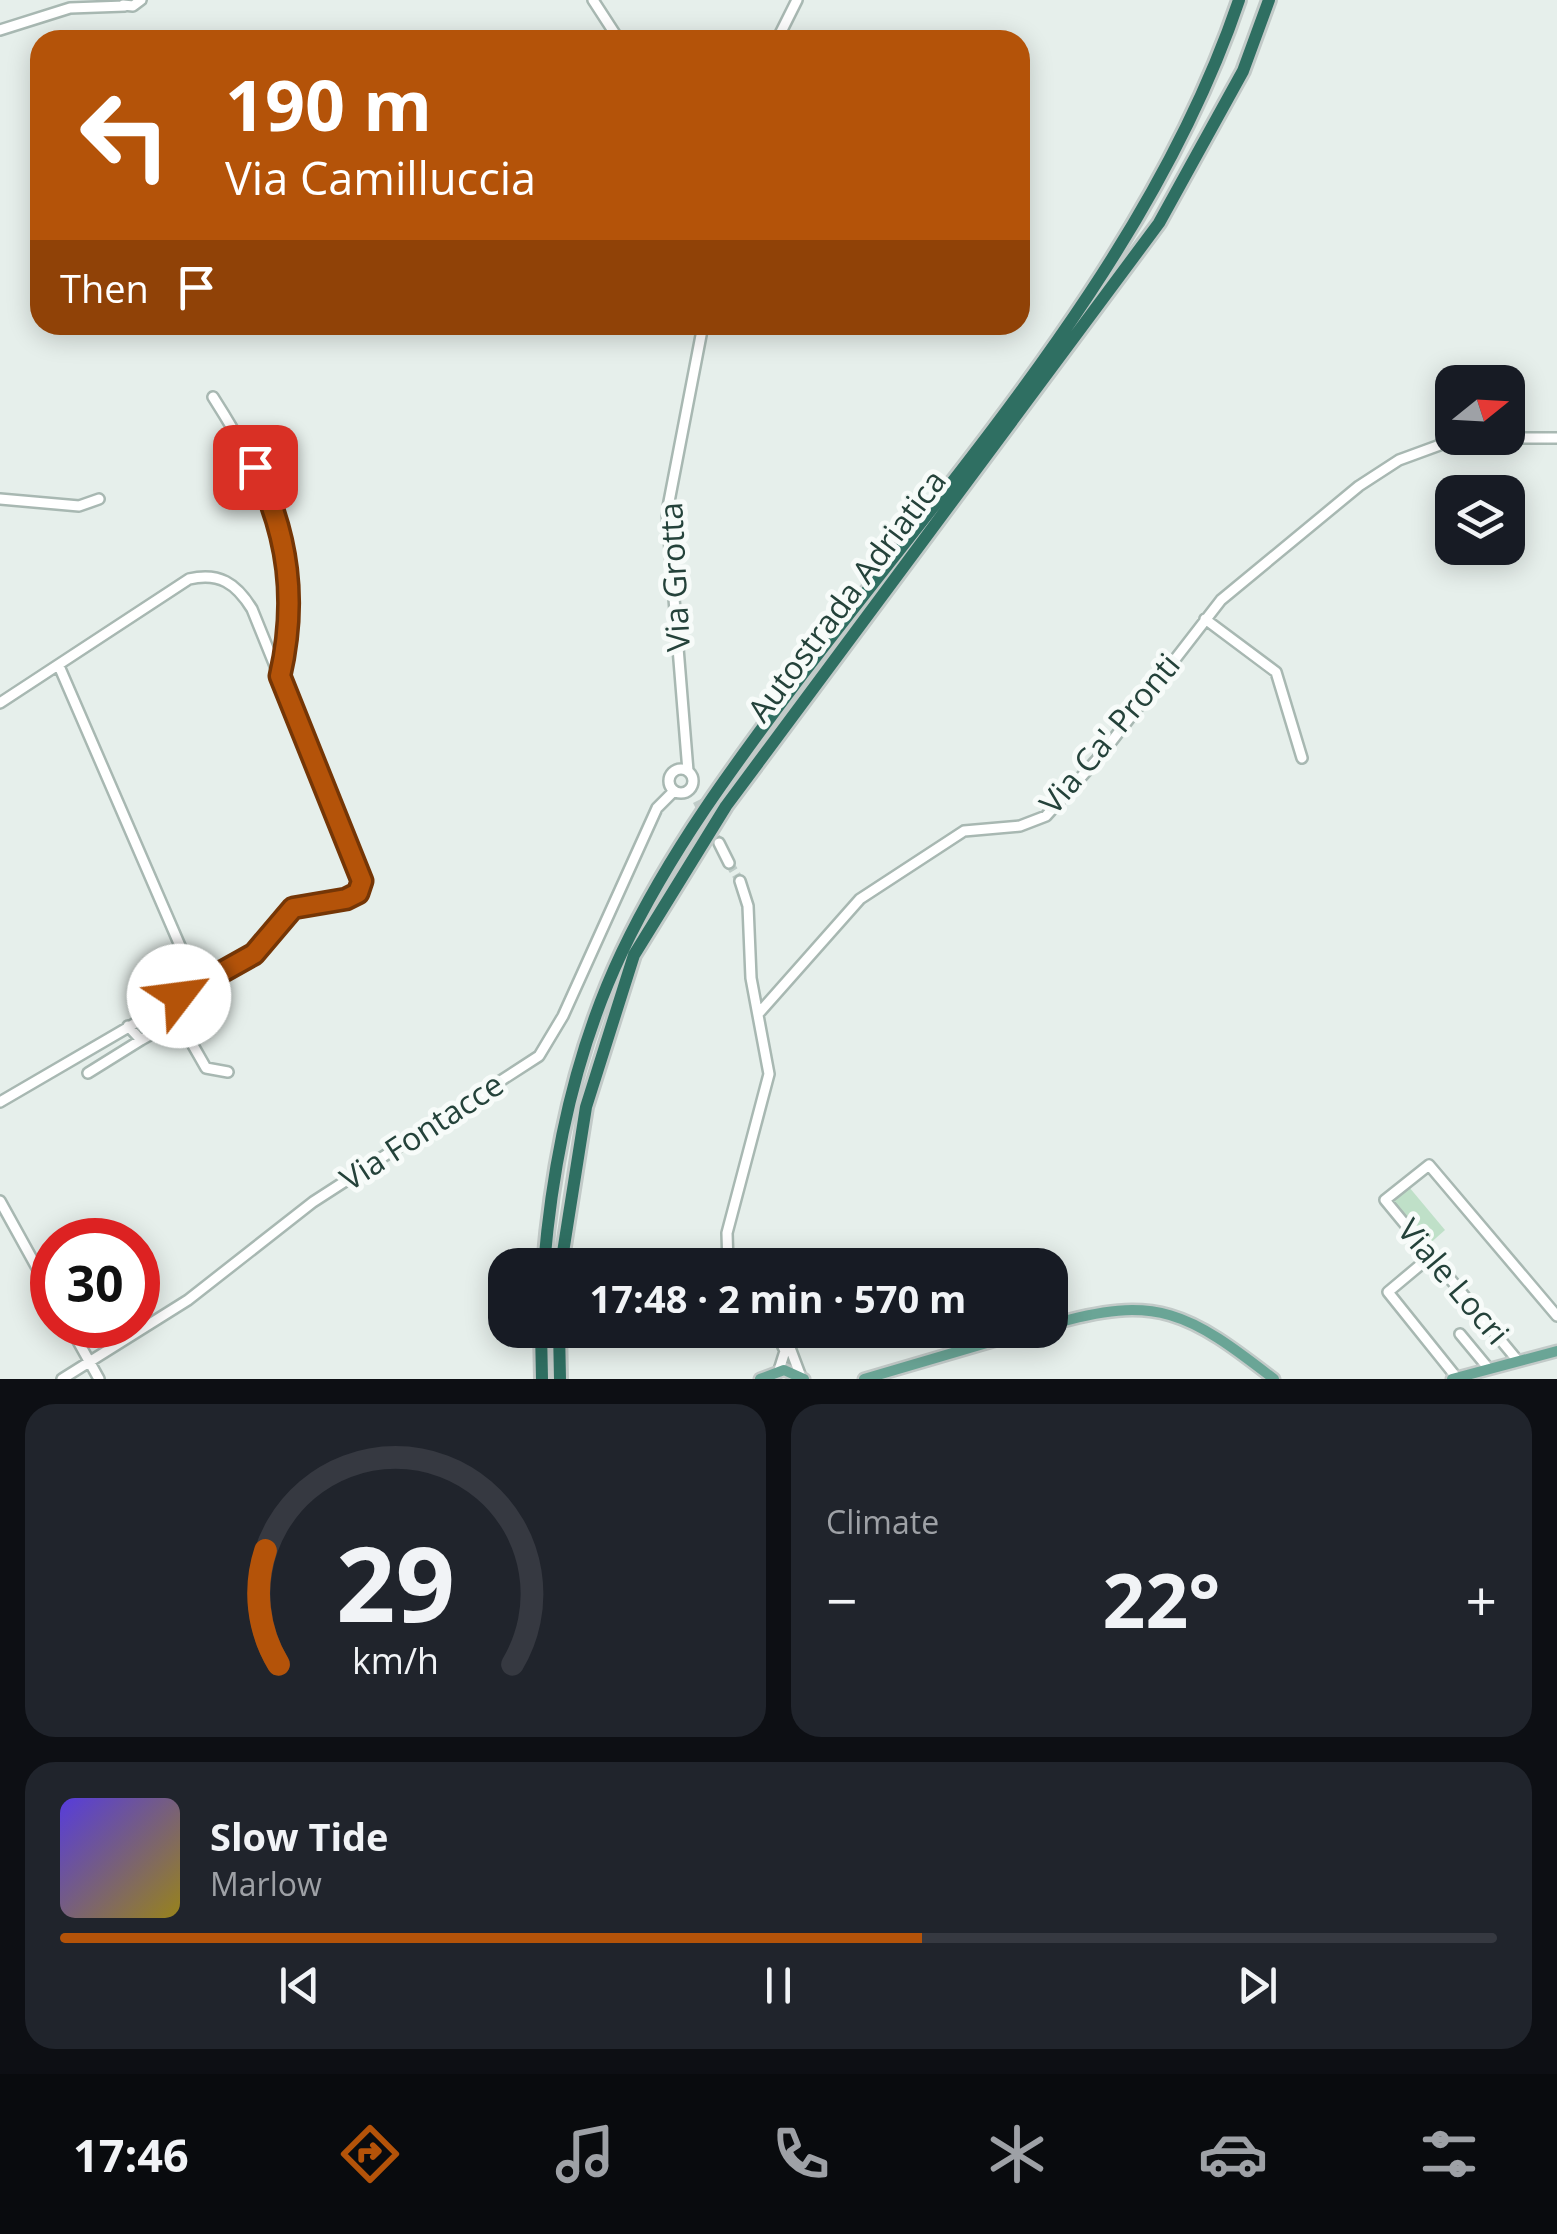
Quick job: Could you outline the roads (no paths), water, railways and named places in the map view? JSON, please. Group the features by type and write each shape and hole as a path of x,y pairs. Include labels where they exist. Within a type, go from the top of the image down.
{"highway":[{"name":"Autostrada Adriatica","path":"546,1248 566,1106 620,956 655,886 714,792 1086,298 1144,209 1195,109 1239,0"},
{"name":"Autostrada Adriatica","path":"565,1248 586,1107 634,955 726,806 1160,223 1243,70 1269,0"},
{"path":"541,1348 542,1379"},
{"path":"559,1348 560,1379"}],"main road":[{"path":"1068,1320 1110,1309 1172,1314 1200,1326 1274,1379"},
{"path":"864,1379 970,1348"},
{"path":"1455,1378 1557,1351"},
{"path":"760,1379 779,1370 802,1378"}],"street":[{"path":"92,6 104,0"},
{"path":"0,30 70,8 141,0"},
{"path":"593,0 612,30"},
{"path":"783,30 797,0"},
{"name":"Via Grotta","path":"677,792 692,786 667,512 701,335"},
{"path":"213,397 258,474 282,532 290,608 280,676"},
{"path":"1525,438 1557,438"},
{"name":"Via Ca' Pronti","path":"759,1013 860,899 964,831 1034,822 1058,805 1205,619 1244,580 1359,486 1398,460 1435,447"},
{"path":"0,499 79,506 99,499"},
{"path":"0,703 189,579 208,574 241,590 362,881 358,893 346,899 293,908 254,954 0,1102"},
{"path":"1205,619 1276,672 1302,758"},
{"path":"59,666 197,985"},
{"name":"Via Fontacce","path":"62,1379 188,1300 312,1202 539,1056 563,1016 657,808 677,792 671,774 688,772"},
{"path":"719,843 730,862"},
{"path":"727,1248 726,1233 769,1074 752,978 748,906 740,882"},
{"path":"88,1073 178,1019 206,1068 228,1072"},
{"path":"128,1026 141,1040"},
{"name":"Viale Locri","path":"1518,1361 1385,1200 1429,1165 1557,1316"},
{"path":"0,1201 30,1256"},
{"path":"1431,1256 1388,1292 1455,1378"},
{"path":"1460,1334 1489,1369"},
{"path":"81,1348 99,1379"},
{"path":"779,1370 785,1348"},
{"path":"791,1348 802,1378"}],"tunnel":[{"path":"697,801 719,843"},
{"path":"729,863 740,881"}]}
